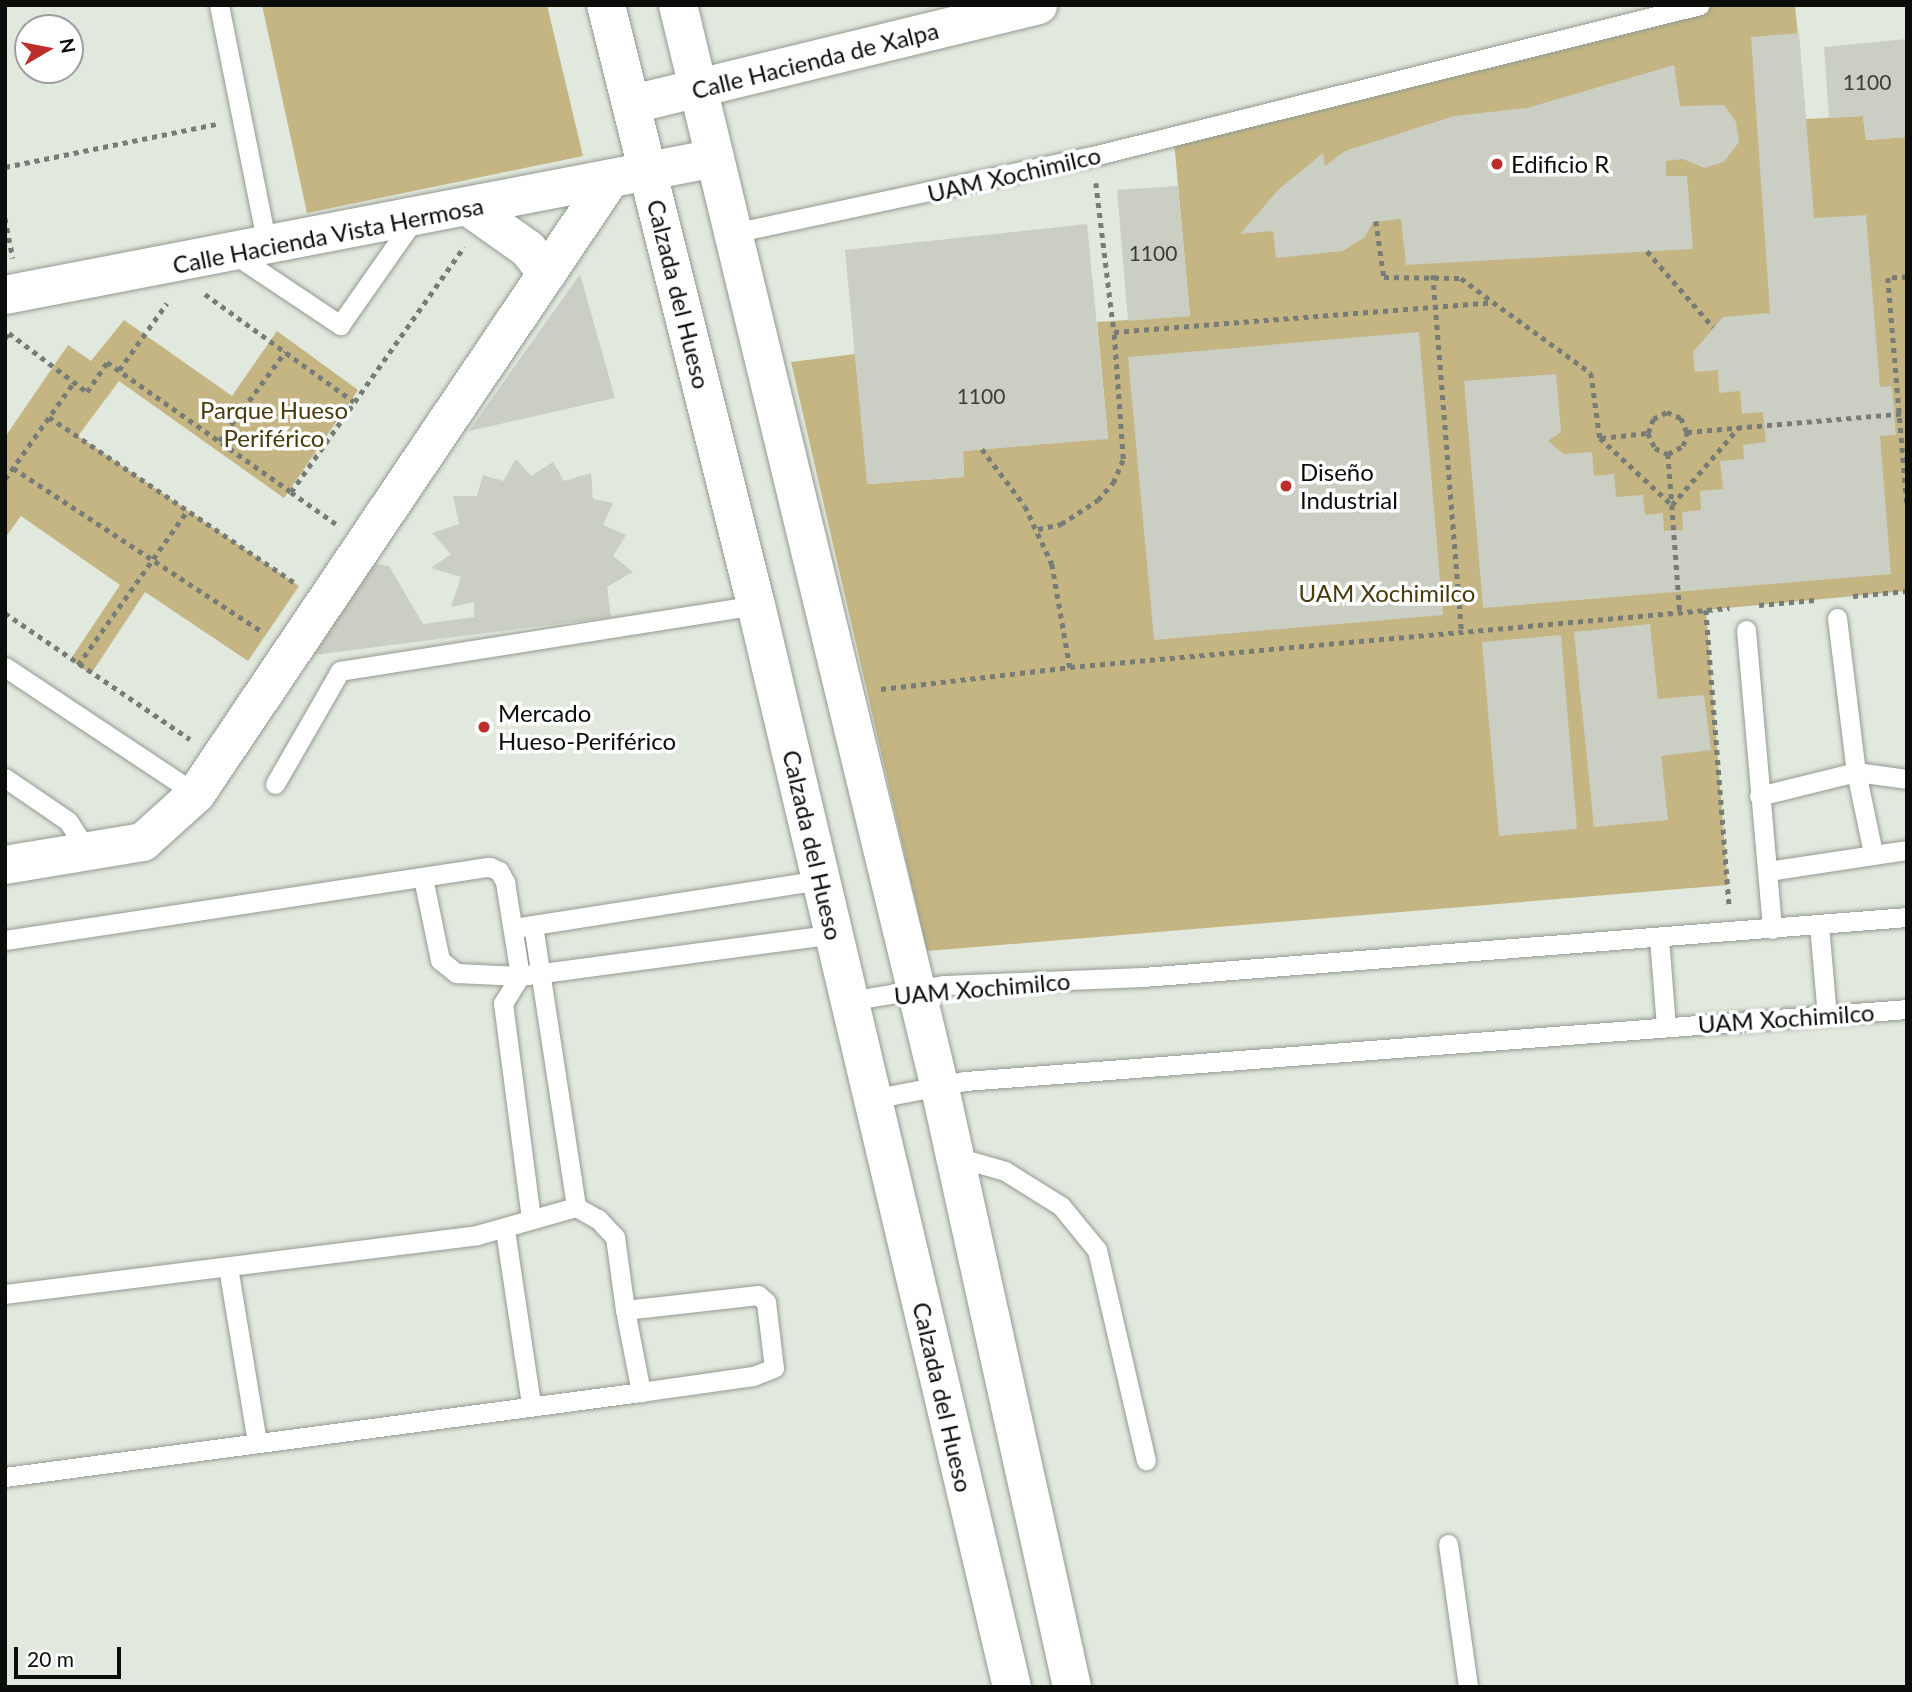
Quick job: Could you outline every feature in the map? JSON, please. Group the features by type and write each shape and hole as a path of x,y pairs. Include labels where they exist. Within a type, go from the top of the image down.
{"main road":[{"name":"Calzada del Hueso","path":"606,5 633,104 756,605 1008,1681"},
{"path":"678,5 917,989 1072,1687"},
{"name":"Calle Hacienda de Xalpa","path":"633,104 1038,5"},
{"name":"Calle Hacienda Vista Hermosa","path":"10,284 234,254 715,158"},
{"path":"5,865 143,842 196,794 609,181"},
{"path":"470,208 528,248 547,274"}],"lane":[{"path":"219,5 263,226"},
{"name":"UAM Xochimilco","path":"733,233 1093,156 1700,5"},
{"path":"234,254 340,325 415,218"},
{"path":"275,784 340,671 756,605"},
{"path":"1837,618 1856,772 1873,853"},
{"path":"1746,630 1772,929"},
{"path":"5,667 196,794"},
{"path":"1759,796 1856,772 1907,779"},
{"path":"5,778 68,821 89,853"},
{"path":"1768,871 1873,853 1907,850"},
{"path":"5,940 490,867 499,871 540,974 576,1207"},
{"path":"423,878 440,960 456,973 520,976 540,974 834,934"},
{"path":"523,927 821,880"},
{"name":"UAM Xochimilco","path":"849,1002 917,989 1143,977 1907,917"},
{"path":"1819,925 1827,1016"},
{"path":"523,927 520,976 503,1003 531,1218"},
{"name":"UAM Xochimilco","path":"1659,938 1666,1027"},
{"name":"UAM Xochimilco","path":"872,1099 939,1084 1907,1009"},
{"path":"956,1157 1005,1171 1061,1206 1097,1250 1146,1460"},
{"path":"5,1294 505,1230 531,1218 576,1207 598,1219 615,1237 625,1310 641,1392"},
{"path":"505,1230 531,1404"},
{"path":"228,1267 257,1443"},
{"path":"5,1476 531,1404 641,1392 753,1376 774,1368 766,1302 758,1295 742,1294 625,1310"},
{"path":"1448,1544 1468,1687"}],"path":[{"path":"5,167 241,118"},
{"path":"1038,529 1061,524 1098,500 1113,483 1123,459 1114,332 1093,156"},
{"path":"5,218 10,284"},
{"path":"1376,221 1384,277 1433,275 1461,278 1591,373 1600,438 1672,505"},
{"path":"291,492 465,245"},
{"path":"1647,251 1713,327"},
{"path":"1433,275 1462,632"},
{"path":"1907,277 1888,278 1907,503"},
{"path":"195,287 354,402"},
{"path":"119,370 170,299"},
{"path":"1114,332 1493,302"},
{"path":"5,338 9,333 87,391 107,362 339,526"},
{"path":"219,442 285,352"},
{"path":"5,479 74,382"},
{"path":"1667,412 1681,418 1687,432 1683,446 1668,454 1656,448 1648,433 1653,419 1667,412"},
{"path":"1687,432 1907,413"},
{"path":"49,417 299,586"},
{"path":"1672,505 1738,427"},
{"path":"1600,438 1648,433"},
{"path":"982,449 1038,529 1052,564 1070,667"},
{"path":"1668,454 1680,612"},
{"path":"13,468 151,562 266,635"},
{"path":"78,665 187,511"},
{"path":"333,536 347,515"},
{"path":"292,596 306,576"},
{"path":"1840,597 1907,591"},
{"path":"1746,606 1826,599"},
{"path":"866,691 1070,667 1732,607"},
{"path":"1706,610 1732,931"},
{"path":"5,613 194,742 201,730"},
{"path":"260,643 273,625"}],"green space":[{"path":"262,5 547,5 583,156 307,213"},
{"name":"UAM Xochimilco","path":"1711,5 1795,5 1806,119 1863,116 1866,140 1907,137 1907,591 1706,610 1728,885 927,951 791,362 855,354 868,484 964,477 963,451 1108,438 1097,322 1190,316 1174,141"},
{"name":"Parque Hueso Periférico","path":"124,320 232,396 277,331 358,390 284,498 119,381 78,436 299,586 248,661 145,592 91,674 70,660 120,585 21,516 5,538 5,437 68,345 91,361"}],"building":[{"path":"1799,33 1814,218 1866,215 1880,387 1892,386 1896,435 1880,436 1891,574 1483,608 1464,381 1556,374 1561,432 1548,441 1564,454 1592,452 1594,476 1614,474 1616,497 1643,495 1645,515 1663,513 1664,531 1683,530 1682,512 1701,510 1700,491 1723,489 1720,461 1744,459 1743,445 1766,442 1763,412 1742,414 1740,391 1719,393 1718,370 1695,372 1693,352 1723,317 1770,313 1751,37"},
{"path":"1907,39 1907,137 1866,140 1863,116 1829,118 1824,47"},
{"name":"Edificio R","path":"1674,65 1680,106 1724,105 1736,122 1739,142 1724,162 1704,168 1683,159 1666,161 1666,176 1687,176 1693,249 1406,265 1401,219 1373,222 1365,237 1343,251 1276,258 1273,231 1240,234 1279,189 1323,153 1325,166 1345,151 1454,116 1527,108"},
{"path":"1178,186 1190,316 1128,321 1117,190"},
{"path":"1087,224 1108,439 963,451 964,477 867,484 845,250"},
{"path":"580,274 615,398 469,431"},
{"name":"Diseño Industrial","path":"1419,332 1443,615 1154,640 1128,357"},
{"path":"516,459 531,476 553,462 564,481 591,473 593,499 613,503 603,525 626,535 613,556 633,572 607,587 611,617 313,655 375,564 389,566 423,624 474,617 474,602 451,607 461,577 431,568 451,554 432,533 459,524 453,496 477,496 483,475 503,481"},
{"path":"1650,624 1658,699 1704,695 1711,750 1661,756 1668,820 1594,827 1574,632"},
{"path":"1561,635 1577,829 1499,836 1482,642"}],"place":[{"name":"Edificio R","path":"1497,164"},
{"name":"Diseño Industrial","path":"1286,486"},
{"name":"Mercado Hueso-Periférico","path":"484,727"}]}
